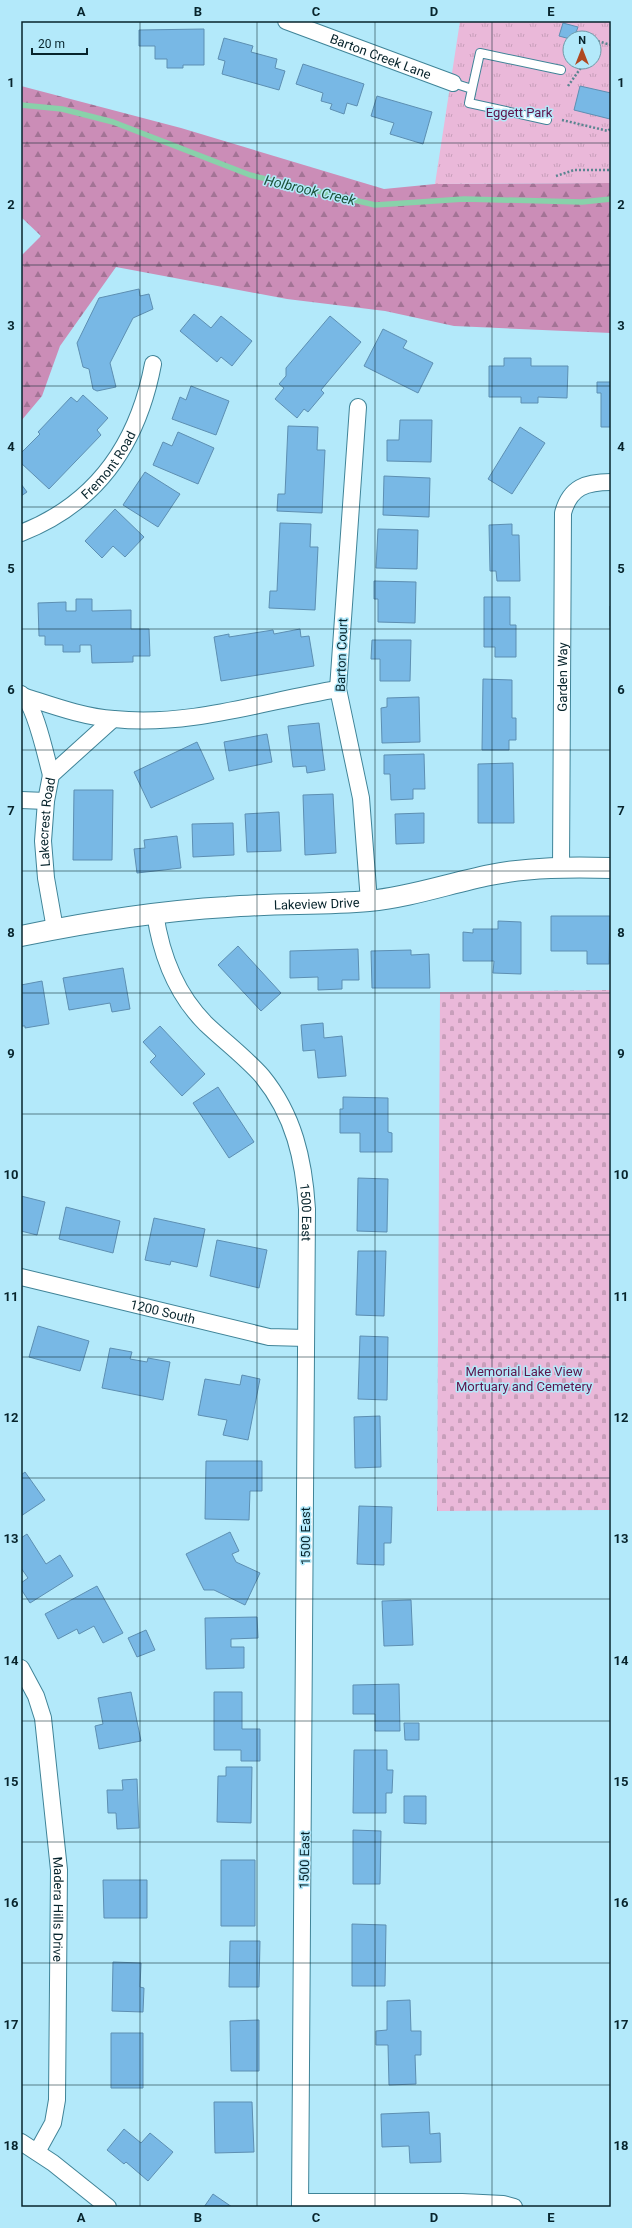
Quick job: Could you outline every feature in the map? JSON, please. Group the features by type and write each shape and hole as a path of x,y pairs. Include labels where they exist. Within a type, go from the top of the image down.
{"street":[{"name":"Barton Creek Lane","path":"286,21 453,83"},
{"name":"Fremont Road","path":"21,532 42,523 77,501 118,458 128,442 142,410 148,392 153,364"},
{"name":"Barton Court","path":"358,407 338,689 362,798 369,901"},
{"name":"Garden Way","path":"561,868 563,522 569,496 576,490 592,484 611,482"},
{"path":"23,696 86,714 113,719 141,720 204,716 338,689"},
{"path":"23,696 37,724 51,775"},
{"name":"Lakecrest Road","path":"55,929 44,859 46,801 51,775 113,719"},
{"path":"21,800 46,801"},
{"name":"Lakeview Drive","path":"21,936 155,913 256,905 369,901 398,897 492,874 561,868 611,868"},
{"name":"1500 East","path":"155,913 164,958 182,993 207,1024 232,1045 262,1077 283,1110 296,1138 303,1160 308,1209 300,2204"},
{"name":"1200 South","path":"21,1277 269,1337 306,1338"},
{"name":"Madera Hills Drive","path":"21,1668 36,1696 44,1723 59,1870 57,2100 53,2123 37,2152"},
{"path":"21,2142 37,2152 108,2207"},
{"path":"300,2204 462,2202 503,2204 514,2207"}],"lane":[{"path":"547,120 469,104 480,53 561,70"},
{"path":"453,83 472,89"}],"path":[{"path":"568,86 579,70"},
{"path":"562,120 610,130"},
{"path":"556,176 574,170 611,170"}],"green space":[{"name":"Eggett Park","path":"460,21 611,21 611,183 435,184"},
{"path":"21,86 181,128 384,189 435,184 611,183 611,333 454,326 385,311 287,299 116,267 60,346 42,396 21,421 21,256 41,236 21,217"},
{"name":"Memorial Lake View Mortuary and Cemetery","path":"611,990 611,1510 437,1511 440,992"}],"building":[{"path":"563,23 578,27 577,30 562,30 562,37 559,36"},
{"path":"204,29 204,65 183,65 183,68 167,68 167,59 155,59 155,46 139,46 139,30"},
{"path":"224,38 253,46 251,52 277,59 275,68 285,71 279,90 222,74 225,61 218,59"},
{"path":"303,64 364,84 357,106 347,103 344,114 330,109 332,104 321,101 323,93 296,84"},
{"path":"580,86 611,93 610,119 574,110"},
{"path":"377,96 432,112 423,144 390,134 394,123 371,116"},
{"path":"139,289 140,296 149,294 153,309 133,318 110,363 116,387 97,391 93,389 89,369 83,367 77,343 99,298"},
{"path":"194,314 211,328 221,316 252,341 232,366 221,357 217,362 180,331"},
{"path":"330,316 361,342 321,390 324,393 308,412 304,409 297,418 275,399 284,388 279,384 286,376 286,368"},
{"path":"383,329 407,341 403,348 433,363 418,393 364,366"},
{"path":"504,358 531,358 531,366 568,366 567,398 538,397 538,403 521,403 521,397 489,397 489,366 504,366"},
{"path":"597,382 611,382 611,427 601,427 601,393 597,393"},
{"path":"191,386 229,401 216,435 172,419 180,397 186,400"},
{"path":"83,395 108,418 97,430 101,435 49,489 21,463 21,453 40,434 38,432 71,397 77,402"},
{"path":"400,420 432,420 431,462 387,461 387,440 399,440"},
{"path":"288,426 318,427 317,450 325,450 322,513 277,511 278,494 285,494"},
{"path":"520,427 545,443 512,494 488,479"},
{"path":"178,432 214,448 198,484 153,465 163,442 172,446"},
{"path":"145,472 180,494 158,527 123,505"},
{"path":"384,476 430,478 429,517 383,515"},
{"path":"21,484 27,492 21,496"},
{"path":"115,509 144,537 125,557 113,546 102,558 85,541"},
{"path":"280,523 311,524 310,547 318,547 315,610 269,608 270,591 277,591"},
{"path":"512,524 512,535 519,535 520,581 497,581 496,571 490,571 489,525"},
{"path":"378,529 418,530 417,569 376,568"},
{"path":"374,581 416,582 415,623 378,622 378,599 374,599"},
{"path":"484,597 510,597 510,625 516,625 516,657 495,657 495,647 484,647"},
{"path":"76,599 92,599 92,611 131,610 131,629 149,629 150,656 133,656 133,662 92,663 91,645 80,645 80,652 63,652 63,645 45,645 45,636 39,636 38,603 66,602 66,611 76,611"},
{"path":"611,606 611,626 610,626"},
{"path":"300,629 301,637 309,636 314,666 221,681 214,637 229,634 229,637 273,630 274,634"},
{"path":"372,640 411,640 410,681 380,681 380,659 371,659"},
{"path":"483,679 512,680 512,718 516,718 516,740 509,740 509,750 482,750"},
{"path":"419,697 420,742 382,743 381,708 387,707 387,698"},
{"path":"319,723 325,770 307,773 306,766 293,767 288,726"},
{"path":"267,734 272,762 229,771 224,742"},
{"path":"197,742 214,779 151,808 134,772"},
{"path":"424,754 425,789 413,789 413,799 391,800 390,774 384,774 384,755"},
{"path":"513,763 514,823 478,823 478,764"},
{"path":"74,790 113,790 112,860 73,860"},
{"path":"333,794 336,853 305,855 303,795"},
{"path":"279,812 281,851 247,852 245,814"},
{"path":"424,813 424,843 396,844 395,814"},
{"path":"233,823 234,855 193,857 192,824"},
{"path":"177,836 181,868 137,873 134,849 145,848 144,840"},
{"path":"551,916 610,916 609,964 587,964 587,951 551,951"},
{"path":"498,921 521,922 521,974 493,973 494,961 463,961 463,932 473,933 473,929 498,929"},
{"path":"238,946 281,993 261,1011 218,965"},
{"path":"358,949 359,980 342,980 342,989 318,990 318,977 290,978 290,951"},
{"path":"411,950 411,955 429,954 430,988 372,988 371,951"},
{"path":"123,968 130,1009 112,1012 110,1003 69,1010 63,978"},
{"path":"42,981 49,1024 25,1028 25,1026 21,1026 21,985"},
{"path":"323,1023 324,1038 342,1036 346,1076 318,1078 315,1050 303,1051 301,1025"},
{"path":"160,1026 205,1074 182,1096 150,1062 156,1056 143,1042"},
{"path":"218,1087 254,1142 229,1158 193,1103"},
{"path":"343,1097 388,1098 388,1132 392,1133 392,1152 360,1152 360,1133 340,1133 340,1109 343,1109"},
{"path":"358,1178 388,1179 387,1232 357,1231"},
{"path":"21,1196 45,1202 37,1235 21,1231"},
{"path":"66,1207 120,1221 113,1253 59,1239"},
{"path":"154,1218 205,1229 197,1267 171,1261 170,1265 145,1260"},
{"path":"217,1240 267,1250 259,1288 210,1276"},
{"path":"358,1251 386,1251 384,1316 356,1315"},
{"path":"38,1326 89,1341 80,1371 29,1357"},
{"path":"360,1336 388,1337 387,1400 358,1399"},
{"path":"110,1348 132,1352 130,1359 147,1362 148,1358 170,1362 163,1400 102,1388"},
{"path":"242,1375 260,1379 248,1440 223,1435 227,1420 198,1415 205,1379 240,1385"},
{"path":"380,1416 381,1467 355,1468 354,1417"},
{"path":"206,1461 262,1461 262,1491 250,1491 249,1520 205,1519"},
{"path":"25,1472 45,1500 21,1516 21,1475"},
{"path":"359,1506 392,1507 391,1543 384,1543 384,1565 357,1564"},
{"path":"230,1532 239,1551 232,1554 236,1562 260,1573 245,1605 214,1590 204,1590 186,1554"},
{"path":"27,1534 46,1564 60,1555 73,1576 30,1603 21,1589 21,1583 28,1578 21,1568 21,1538"},
{"path":"97,1586 123,1633 103,1643 94,1626 79,1634 77,1629 58,1639 45,1614"},
{"path":"411,1600 413,1645 384,1646 382,1601"},
{"path":"257,1617 258,1638 231,1639 231,1647 244,1647 244,1668 206,1669 205,1618"},
{"path":"146,1630 155,1650 137,1657 128,1638"},
{"path":"399,1684 400,1731 375,1731 375,1714 353,1714 353,1685"},
{"path":"131,1692 141,1741 99,1749 95,1726 103,1724 98,1698"},
{"path":"214,1692 242,1692 242,1729 260,1729 260,1761 241,1761 241,1750 214,1750"},
{"path":"404,1723 419,1723 419,1740 405,1740"},
{"path":"354,1750 387,1750 387,1770 393,1770 392,1793 386,1793 386,1813 353,1813"},
{"path":"226,1767 252,1767 251,1823 217,1822 218,1776 226,1776"},
{"path":"137,1779 139,1828 117,1829 116,1813 108,1813 107,1790 123,1790 122,1780"},
{"path":"404,1796 426,1796 426,1824 404,1823"},
{"path":"353,1830 381,1831 380,1884 353,1884"},
{"path":"221,1860 255,1860 255,1926 221,1926"},
{"path":"103,1880 147,1880 147,1918 104,1918"},
{"path":"352,1924 386,1925 385,1986 352,1986"},
{"path":"230,1941 260,1941 259,1987 229,1987"},
{"path":"113,1962 141,1963 140,1987 144,1988 143,2012 112,2011"},
{"path":"410,2000 411,2031 421,2031 421,2055 415,2055 416,2084 389,2085 388,2045 376,2045 376,2031 387,2030 387,2001"},
{"path":"259,2020 259,2071 231,2071 230,2021"},
{"path":"111,2033 143,2033 143,2088 111,2088"},
{"path":"214,2102 252,2102 254,2152 215,2153"},
{"path":"429,2112 430,2134 440,2133 441,2162 410,2163 409,2146 382,2147 381,2114"},
{"path":"124,2129 141,2143 150,2133 173,2152 148,2181 126,2162 124,2164 107,2150"},
{"path":"213,2194 232,2207 204,2207"}],"waterway":[{"name":"Holbrook Creek","path":"21,105 62,109 113,122 250,175 375,205 464,199 582,202 611,199"}]}
